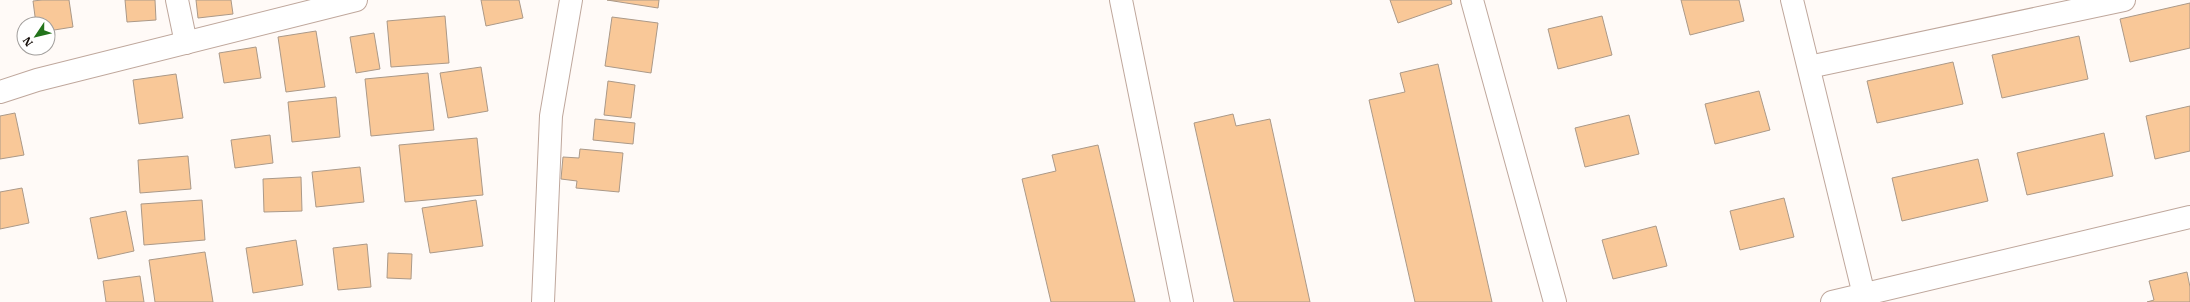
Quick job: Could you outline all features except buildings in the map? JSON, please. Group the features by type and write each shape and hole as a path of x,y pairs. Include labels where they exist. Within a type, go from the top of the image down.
{"street":[{"path":"178,0 186,43"},
{"path":"0,92 37,80 356,0"},
{"path":"543,302 551,116 571,0"},
{"path":"1122,0 1182,302"},
{"path":"1472,0 1555,302"},
{"path":"1792,0 1866,298"},
{"path":"1809,66 2124,0"},
{"path":"1832,302 1866,298 2190,217"}]}
